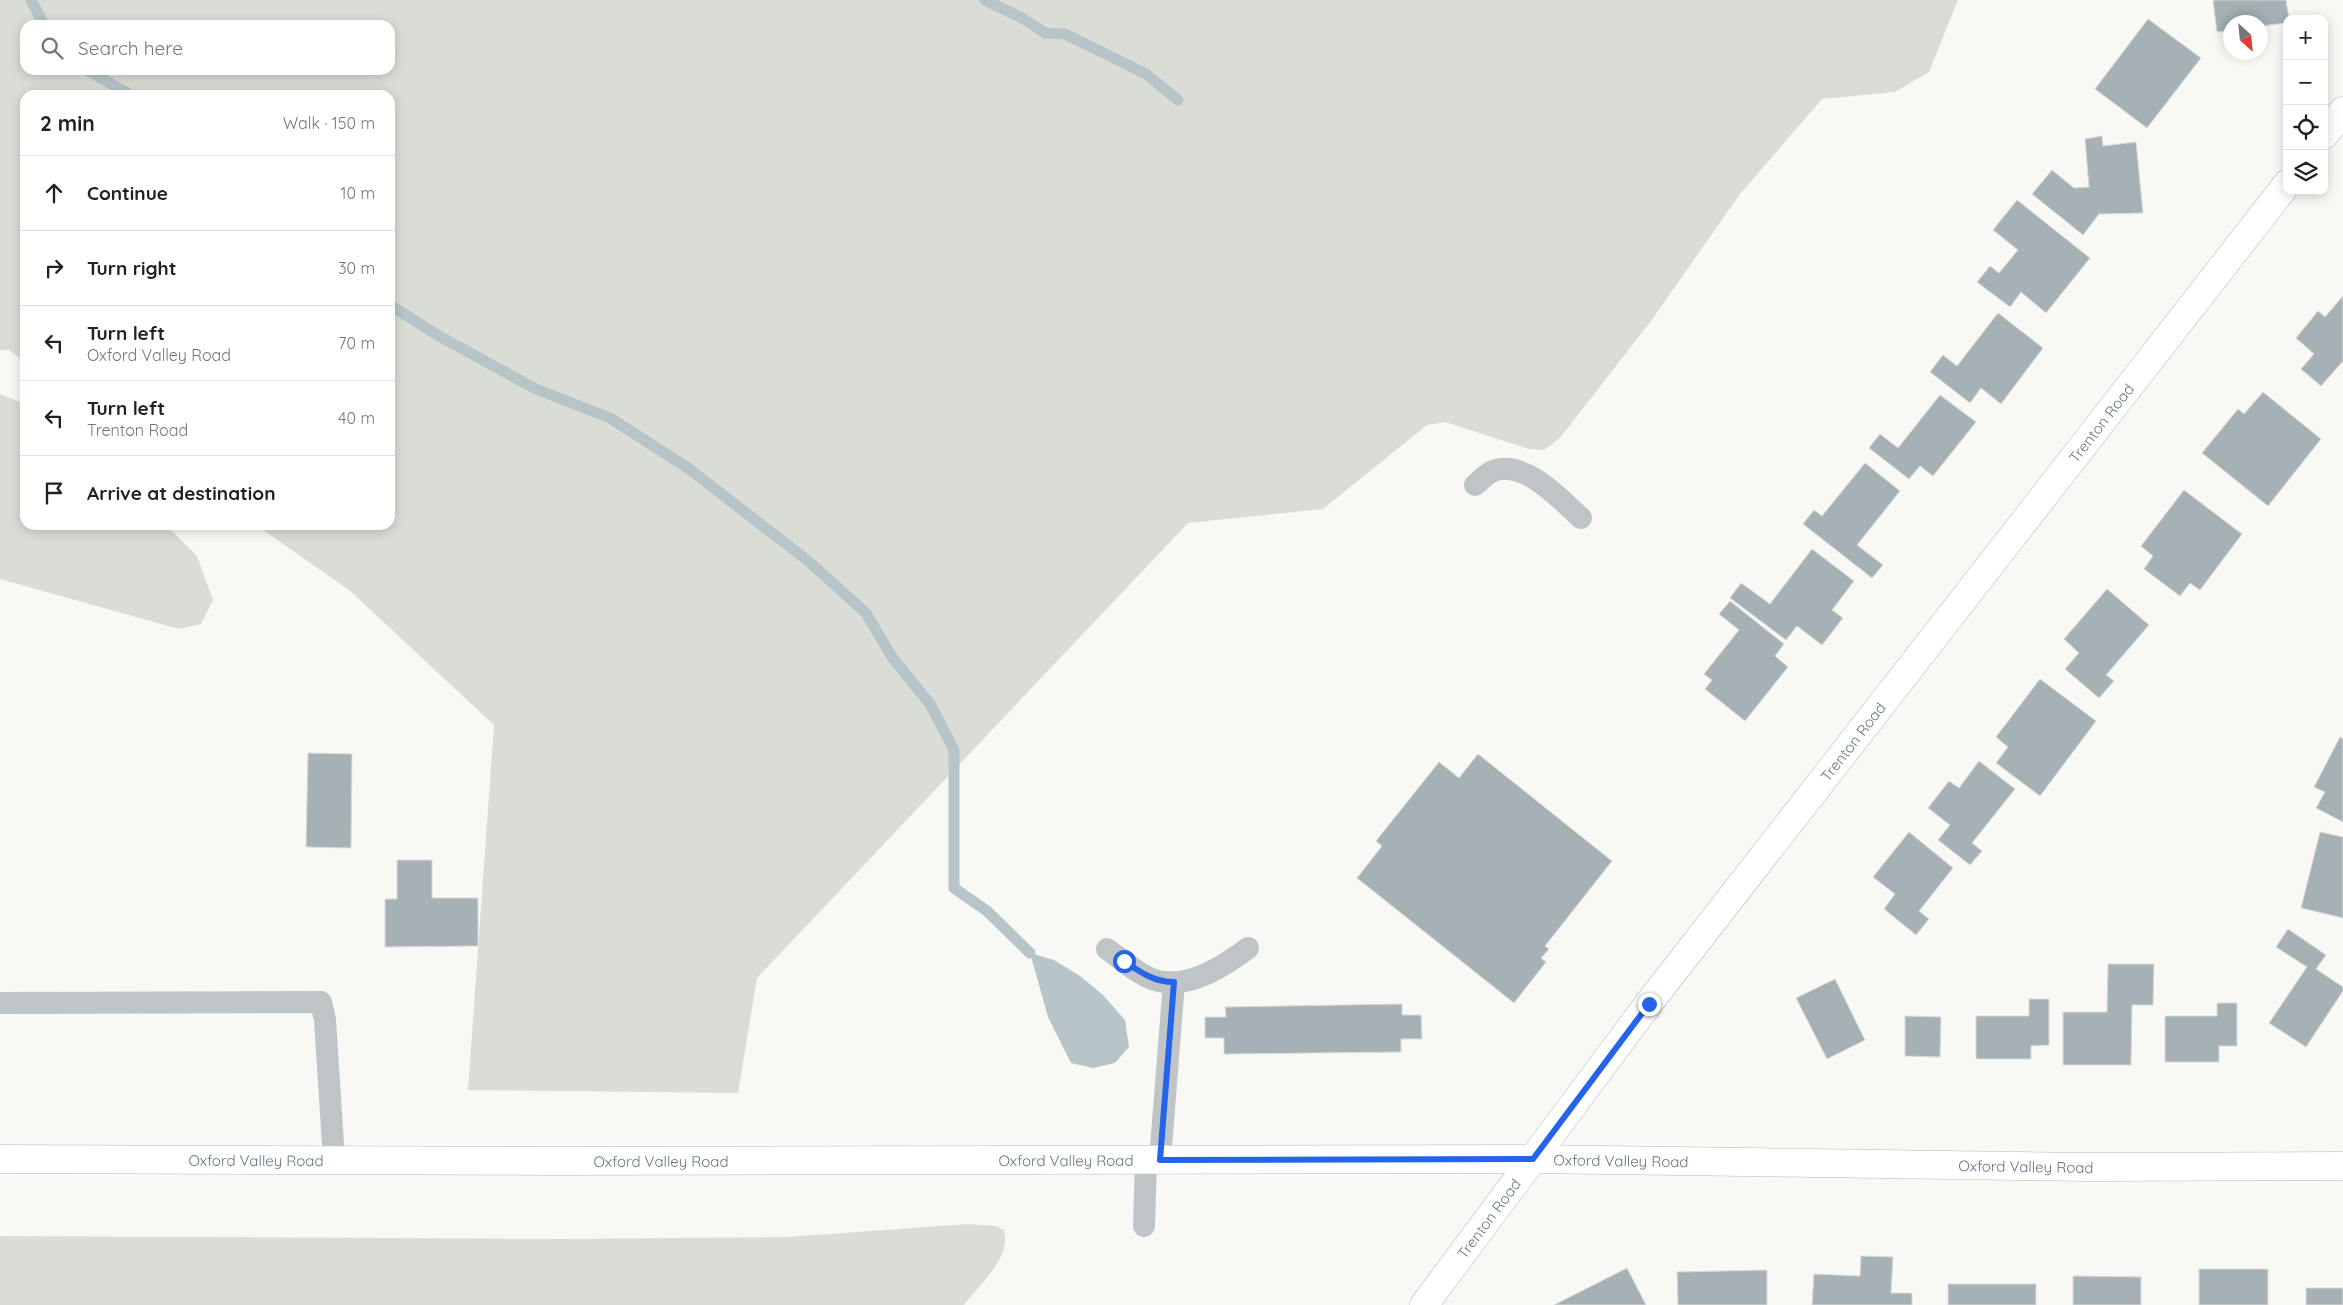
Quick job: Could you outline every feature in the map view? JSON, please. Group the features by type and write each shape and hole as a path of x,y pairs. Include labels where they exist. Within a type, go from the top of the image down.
{"main road":[{"path":"2328,130 2343,111"},
{"name":"Trenton Road","path":"1424,1305 1656,996 2283,189"},
{"name":"Oxford Valley Road","path":"0,1159 1533,1159 2092,1167 2343,1166"}],"lane":[{"path":"1474,485 1492,471 1511,469 1537,479 1581,518"},
{"path":"1107,949 1142,973 1162,982 1183,982 1233,960 1248,948"},
{"path":"1144,1226 1174,982"},
{"path":"0,1003 321,1002 325,1020 334,1160"}],"shaded area":[{"path":"0,0 1958,0 1929,72 1895,92 1822,99 1740,194 1651,321 1560,438 1544,450 1529,449 1445,422 1427,425 1323,509 1188,523 757,978 738,1093 468,1090 494,725 349,590 263,530 395,530 395,90 20,90 20,358 9,350 0,350"},
{"path":"0,394 20,402 20,530 171,530 197,556 213,600 201,624 179,629 0,579"},
{"path":"1030,953 1054,960 1080,976 1103,995 1125,1020 1129,1047 1115,1063 1093,1068 1071,1063 1048,1017"},
{"path":"968,1224 996,1226 1004,1230 1005,1241 999,1261 986,1280 964,1305 0,1305 0,1236 563,1239 788,1237"}],"building":[{"path":"2213,0 2286,0 2288,15 2283,15 2283,23 2268,25 2268,15 2223,15 2223,31 2217,32"},
{"path":"2148,19 2201,58 2147,128 2095,89"},
{"path":"2102,136 2103,146 2136,142 2143,213 2099,214 2083,235 2032,194 2052,170 2074,188 2089,187 2085,139"},
{"path":"2017,200 2090,258 2046,313 2021,292 2010,307 1977,282 1990,266 1999,273 2018,250 1993,230"},
{"path":"2343,296 2343,361 2321,386 2301,369 2314,354 2296,338 2318,311 2325,317"},
{"path":"1998,313 2043,348 2001,404 1981,388 1970,403 1930,372 1943,355 1957,366"},
{"path":"2263,392 2321,439 2268,506 2202,453 2238,409 2244,414"},
{"path":"1940,395 1976,422 1933,476 1920,466 1909,479 1869,448 1880,434 1898,448"},
{"path":"1865,463 1900,491 1857,545 1883,565 1872,578 1803,524 1814,510 1822,516"},
{"path":"2184,490 2242,534 2200,590 2190,583 2180,596 2144,569 2153,556 2141,546"},
{"path":"1812,549 1854,581 1832,610 1843,618 1822,645 1797,626 1786,640 1730,598 1741,583 1770,604"},
{"path":"2107,589 2149,625 2106,675 2114,681 2099,698 2065,669 2079,653 2064,639"},
{"path":"1730,601 1784,644 1775,656 1788,667 1745,721 1705,689 1712,680 1704,674 1739,630 1719,614"},
{"path":"2040,679 2096,721 2040,796 1996,763 2008,747 1996,737"},
{"path":"2340,737 2343,739 2343,822 2316,808 2325,792 2314,787"},
{"path":"308,753 352,754 351,848 306,847"},
{"path":"1478,754 1612,861 1545,946 1549,949 1541,958 1546,962 1514,1003 1357,878 1382,846 1376,841 1439,762 1459,778"},
{"path":"1979,761 2015,789 1972,843 1982,851 1970,865 1938,840 1950,825 1928,808 1949,781 1959,788"},
{"path":"1909,832 1953,868 1919,911 1929,919 1916,935 1884,909 1895,894 1873,877"},
{"path":"2320,832 2343,837 2343,918 2301,908"},
{"path":"397,860 432,860 432,898 478,898 478,946 385,947 385,899 397,899"},
{"path":"2288,929 2326,955 2316,969 2343,987 2343,991 2306,1047 2269,1023 2307,967 2276,947"},
{"path":"2108,964 2154,964 2153,1005 2132,1005 2131,1065 2063,1065 2063,1012 2107,1012"},
{"path":"1835,979 1865,1040 1827,1059 1796,998"},
{"path":"2029,999 2049,999 2049,1045 2031,1046 2031,1059 1976,1059 1976,1016 2029,1016"},
{"path":"2217,1003 2237,1003 2237,1046 2219,1046 2219,1062 2165,1062 2165,1016 2217,1016"},
{"path":"1402,1004 1402,1015 1421,1015 1422,1039 1401,1039 1401,1052 1224,1054 1224,1038 1205,1038 1205,1017 1226,1017 1225,1007"},
{"path":"1905,1016 1941,1017 1940,1057 1905,1056"},
{"path":"1861,1256 1893,1257 1891,1293 1912,1293 1912,1305 1812,1305 1814,1274 1860,1276"},
{"path":"1627,1268 1646,1305 1554,1305"},
{"path":"2199,1269 2268,1269 2268,1305 2199,1305"},
{"path":"1767,1270 1767,1305 1678,1305 1677,1272"},
{"path":"2073,1276 2141,1277 2141,1305 2073,1305"},
{"path":"1948,1284 2036,1284 2036,1305 1948,1305"},
{"path":"2306,1288 2343,1288 2343,1305 2306,1305"}],"waterway":[{"path":"31,0 41,20"},
{"path":"985,0 1024,19 1045,33 1065,34 1146,74 1178,100"},
{"path":"96,75 122,90"},
{"path":"395,308 439,336 536,389 610,418 688,468 807,560 866,613 892,657 930,704 954,750 954,888 987,911 1030,953"}],"route":[{"path":"1124,961 1142,973 1162,982 1174,982 1160,1160 1533,1159 1649,1004"}]}
